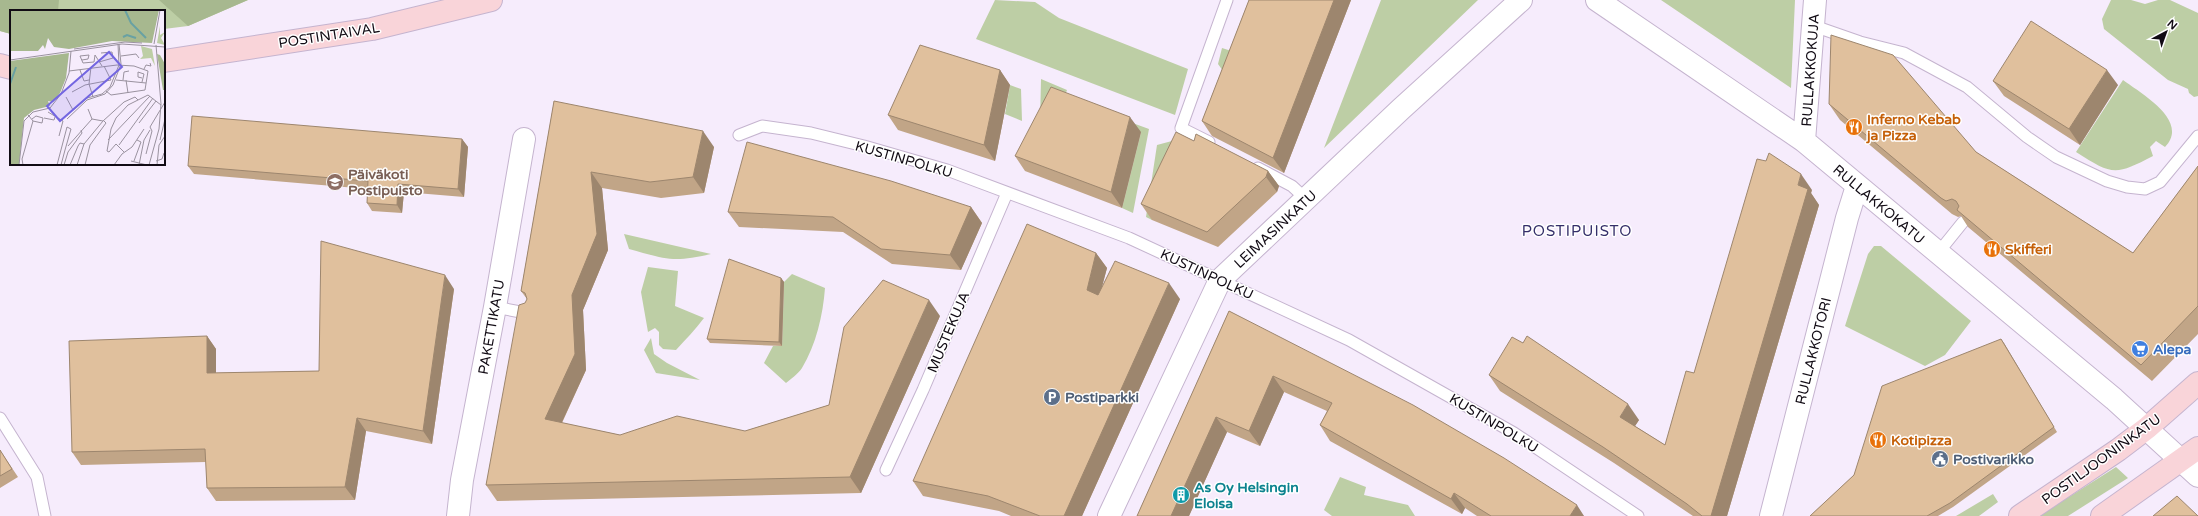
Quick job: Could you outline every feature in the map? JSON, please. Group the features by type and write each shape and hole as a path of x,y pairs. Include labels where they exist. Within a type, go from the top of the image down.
{"street":[{"name":"POSTINTAIVAL","path":"165,61 372,29 491,0"},
{"name":"LEIMASINKATU","path":"1109,516 1220,280 1521,0"},
{"name":"RULLAKKOKATU","path":"1597,0 1804,141 2147,428 2189,454 2198,476"},
{"name":"RULLAKKOKUJA","path":"1804,141 1815,0"},
{"path":"0,65 10,68"},
{"name":"PAKETTIKATU","path":"458,516 461,487 495,307 524,139"},
{"name":"RULLAKKOTORI","path":"1771,516 1847,218 1857,186"},
{"name":"POSTILJOONINKATU","path":"2020,516 2105,459 2147,428 2198,383"},
{"path":"2102,516 2152,482 2189,454"}],"lane":[{"path":"1216,146 1181,128 1227,0"},
{"path":"1814,26 1860,42 1904,53 1967,87 2027,137 2056,157 2107,181 2128,187 2145,189 2160,182 2198,136"},
{"name":"KUSTINPOLKU","path":"739,135 762,126 811,133 864,146 947,170 1129,238 1349,340 1514,434 1638,516"},
{"path":"1250,164 1292,186 1306,199"},
{"name":"MUSTEKUJA","path":"886,470 923,390 1007,193"},
{"path":"1938,253 1963,222"},
{"path":"495,307 531,314"},
{"path":"0,418 37,477 45,516"}],"green space":[{"path":"0,0 248,0 188,26 165,29 165,10 10,10 10,34 0,31"},
{"path":"0,0 59,0 58,10 10,10 10,34 0,31"},
{"path":"159,0 248,0 188,26"},
{"path":"995,0 1035,2 1059,18 1188,69 1175,115 976,39"},
{"path":"1381,0 1478,0 1324,148"},
{"path":"1661,0 1795,0 1791,88"},
{"path":"2111,0 2131,0 2145,4 2158,0 2170,0 2198,13 2198,96 2194,97 2189,93 2188,89 2168,80 2104,29 2102,19"},
{"path":"1222,48 1244,55 1233,85 1218,64"},
{"path":"1041,79 1067,90 1064,98 1149,129 1133,213 1122,208 1141,132 1040,123"},
{"path":"2123,80 2151,100 2168,118 2172,128 2171,137 2165,147 2156,141 2150,147 2153,156 2140,163 2121,170 2106,169 2076,152"},
{"path":"1010,85 1021,89 1022,121 1005,114"},
{"path":"1183,138 1190,141 1152,220 1146,217 1157,145"},
{"path":"624,234 711,254 698,257 669,259 629,249"},
{"path":"1874,246 1881,246 1971,321 1945,355 1925,366 1845,326 1868,254"},
{"path":"648,267 678,271 675,306 704,318 676,350 663,349 659,345 659,332 655,328 648,332 641,292"},
{"path":"792,274 825,288 821,319 811,350 800,370 786,383 764,363 773,346 782,346 784,282"},
{"path":"651,338 654,354 667,363 700,380 656,373 644,350"},
{"path":"2116,467 2128,478 2068,516 2039,516"},
{"path":"1340,477 1366,487 1364,495 1408,505 1415,516 1332,516 1324,510"},
{"path":"1993,494 1998,502 1979,516 1956,516"}],"building":[{"path":"1249,0 1334,0 1273,158 1202,121"},
{"path":"2031,21 2107,70 2069,129 1993,81"},
{"path":"1831,35 1893,55 1976,152 2133,253 2198,166 2198,306 2141,365 1957,210 1959,206 1956,201 1952,199 1946,201 1941,198 1829,104"},
{"path":"920,45 1000,70 984,145 888,115"},
{"path":"1051,87 1130,117 1111,192 1015,156"},
{"path":"554,101 703,131 693,177 650,182 591,172 597,234 572,295 575,354 545,419 620,435 677,416 745,431 829,405 844,327 883,280 929,300 850,477 486,485 519,305 525,303 527,299 525,293 521,291"},
{"path":"192,116 462,139 458,189 398,184 397,205 367,203 368,181 188,166"},
{"path":"1176,132 1194,141 1196,134 1268,171 1266,177 1207,232 1141,204"},
{"path":"747,142 891,181 971,207 950,255 881,249 833,217 728,212"},
{"path":"1769,153 1801,174 1798,185 1808,189 1711,516 1702,516 1687,504 1603,447 1489,375 1512,337 1523,343 1527,336 1628,404 1620,417 1665,445 1686,371 1694,373 1757,159 1766,161"},
{"name":"Postiparkki","path":"1027,224 1096,253 1087,290 1098,295 1115,261 1169,283 1064,516 1040,516 988,496 913,481"},
{"path":"321,241 445,275 423,431 357,418 345,487 207,488 205,449 72,452 69,341 207,336 207,373 319,371"},
{"path":"729,259 781,278 779,342 707,339"},
{"path":"1229,311 1413,405 1504,458 1577,505 1570,516 1491,516 1454,493 1451,499 1320,425 1332,403 1273,376 1249,431 1216,417 1171,516 1137,516"},
{"name":"Postivarikko","path":"2001,339 2054,427 1950,503 1927,516 1810,516 1854,475 1882,386"},
{"path":"0,450 12,469 0,476"},
{"path":"2177,496 2198,516 2153,516"}],"place":[{"name":"Inferno Kebab ja Pizza","path":"1854,127"},
{"name":"Päiväkoti Postipuisto","path":"335,182"},
{"name":"Skifferi","path":"1992,249"},
{"name":"Alepa","path":"2140,349"},
{"name":"Postiparkki","path":"1052,397"},
{"name":"Kotipizza","path":"1878,440"},
{"name":"Postivarikko","path":"1940,459"},
{"name":"As Oy Helsingin Eloisa","path":"1181,495"}],"district":[{"name":"POSTIPUISTO","path":"1577,231"}]}
